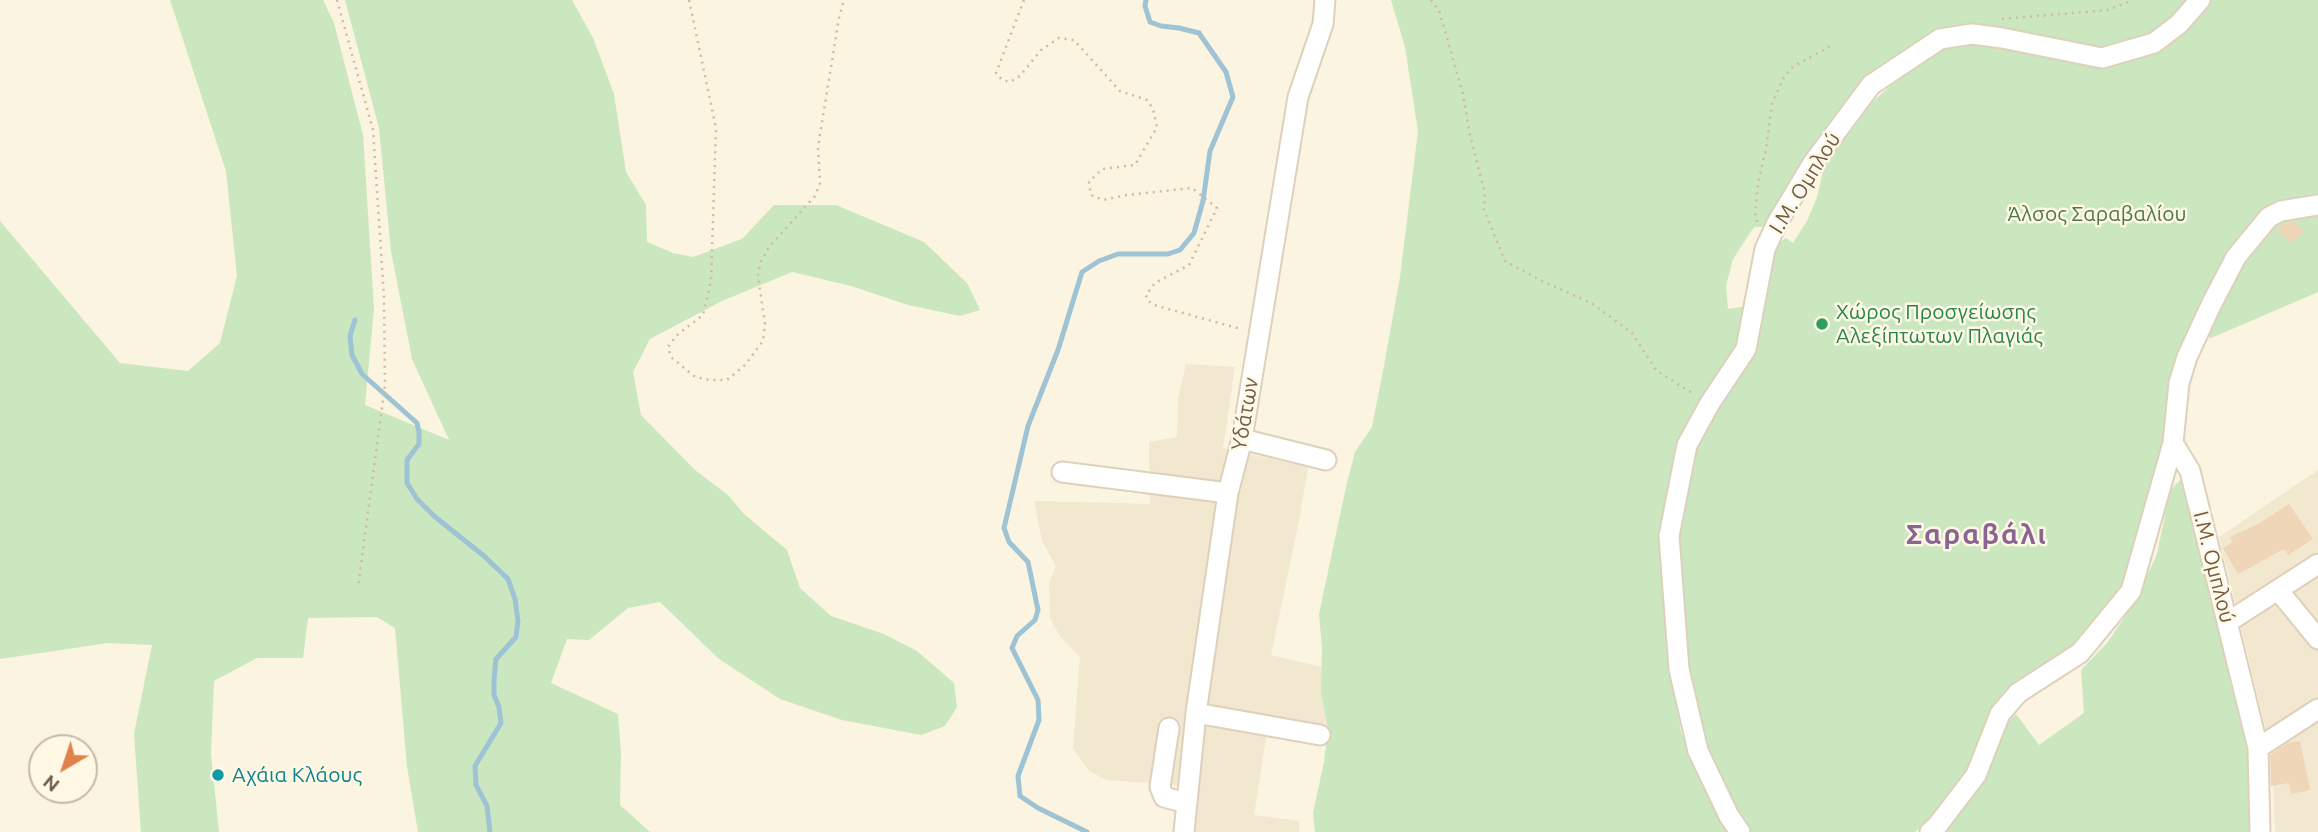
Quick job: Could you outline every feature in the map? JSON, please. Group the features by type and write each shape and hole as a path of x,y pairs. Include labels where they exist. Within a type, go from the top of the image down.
{"street":[{"name":"Υδάτων","path":"1184,832 1196,713 1228,494 1242,439 1298,97 1323,24 1325,0"},
{"name":"Ι.Μ. Ομπλού","path":"1740,832 1729,816 1698,751 1679,669 1669,536 1687,445 1710,403 1746,349 1753,303 1768,244 1813,163 1871,85 1940,39 1972,34 2102,58 2154,43 2179,24 2200,0"},
{"path":"1930,832 1976,775 2000,714 2018,693 2080,653 2131,591 2173,443 2179,383 2187,357 2236,257 2269,217 2281,211 2318,205"},
{"path":"1242,439 1325,460"},
{"name":"Ι.Μ. Ομπλού","path":"2173,443 2190,471 2259,748 2260,832"},
{"path":"1062,472 1228,494"},
{"path":"2228,622 2318,564"},
{"path":"2278,590 2318,639"},
{"path":"2259,748 2318,709"},
{"path":"1196,713 1320,735"},
{"path":"1168,728 1160,787 1164,797 1186,803"}],"path":[{"path":"337,0 373,130 384,297 385,385 358,587"},
{"path":"689,0 716,128 711,281 703,315 676,336 668,347 671,357 695,376 710,380 727,380 745,365 763,341 765,324 758,276 760,263 769,247 815,196 820,183 818,147 839,18 845,0"},
{"path":"1024,0 996,73 1002,80 1010,82 1020,76 1041,50 1059,38 1074,40 1120,91 1147,100 1153,108 1157,127 1135,165 1102,169 1090,182 1091,195 1103,200 1192,188 1217,208 1188,265 1155,283 1146,295 1147,300 1258,334"},
{"path":"1431,0 1438,10 1463,94 1485,194 1484,209 1505,261 1593,304 1632,334 1656,370 1710,403"},
{"path":"1992,19 2108,10 2133,0"},
{"path":"1768,244 1760,233 1755,213 1772,104 1791,68 1834,44"}],"shaded area":[{"path":"1186,364 1235,367 1223,448 1308,467 1271,655 1322,667 1321,693 1328,729 1269,719 1254,815 1299,821 1299,832 1187,832 1191,786 1107,780 1089,771 1073,748 1080,657 1060,636 1050,618 1049,583 1056,566 1042,541 1034,501 1150,504 1149,442 1177,437 1178,399"},
{"path":"2318,470 2318,832 2275,832 2272,755 2219,537"}],"green space":[{"path":"170,0 323,0 334,23 363,135 374,308 365,405 449,440 412,359 391,251 379,128 345,0 572,0 593,38 614,94 626,172 646,205 647,242 673,253 693,257 742,239 774,205 836,205 924,242 967,283 980,310 960,316 908,305 851,286 792,272 722,301 650,339 633,372 641,415 695,470 728,495 744,514 787,550 800,588 831,616 884,634 917,651 954,683 957,707 945,726 921,735 842,720 780,699 719,659 660,602 628,608 589,640 567,639 551,683 618,714 621,752 620,805 650,832 418,832 407,767 395,628 377,617 308,618 303,658 257,658 214,681 211,754 219,832 141,832 134,734 152,645 108,643 0,659 0,221 120,363 188,371 220,343 237,276 226,171"},
{"name":"Άλσος Σαραβαλίου","path":"1391,0 2318,0 2318,292 2211,338 2191,327 2132,562 2114,600 2082,641 2020,682 1966,778 1938,814 1915,832 1751,832 1736,810 1714,765 1692,695 1679,549 1690,466 1712,417 1736,383 1756,346 1770,263 1777,244 1786,238 1793,243 1807,221 1817,197 1823,171 1838,143 1868,106 1900,77 1867,79 1844,105 1765,227 1754,227 1733,259 1726,286 1728,309 1746,306 1741,334 1730,361 1679,449 1666,492 1661,539 1671,671 1681,732 1703,785 1730,832 1315,832 1313,813 1328,729 1321,693 1322,647 1319,614 1355,452 1372,427 1400,277 1418,131 1405,47"},
{"path":"2180,480 2187,485 2252,751 2255,832 1943,832 1968,804 1987,772 2006,724 2016,714 2039,745 2084,713 2081,670 2107,643 2135,602 2157,554 2170,491"}],"building":[{"path":"2294,221 2304,231 2292,243 2275,229"},
{"path":"2289,504 2313,539 2288,555 2284,549 2238,574 2223,548 2233,542 2230,537 2258,524"},
{"path":"2300,741 2310,790 2291,794 2289,783 2271,786 2270,755 2288,743"}],"waterway":[{"path":"1087,832 1020,796 1018,776 1039,720 1038,700 1012,648 1017,636 1035,620 1038,610 1028,562 1009,542 1004,528 1028,426 1058,350 1082,272 1099,261 1118,254 1168,254 1180,250 1194,233 1203,201 1210,151 1233,97 1226,72 1199,33 1150,22 1146,0"},
{"path":"355,320 350,336 352,355 362,374 417,423 419,444 407,460 407,483 417,499 434,516 508,579 515,599 518,621 516,637 496,659 494,695 501,723 475,766 476,785 487,806 490,832"}],"place":[{"name":"Χώρος Προσγείωσης Αλεξίπτωτων Πλαγιάς","path":"1822,324"},
{"name":"Αχάια Κλάους","path":"218,775"}],"district":[{"name":"Σαραβάλι","path":"1977,535"}]}
